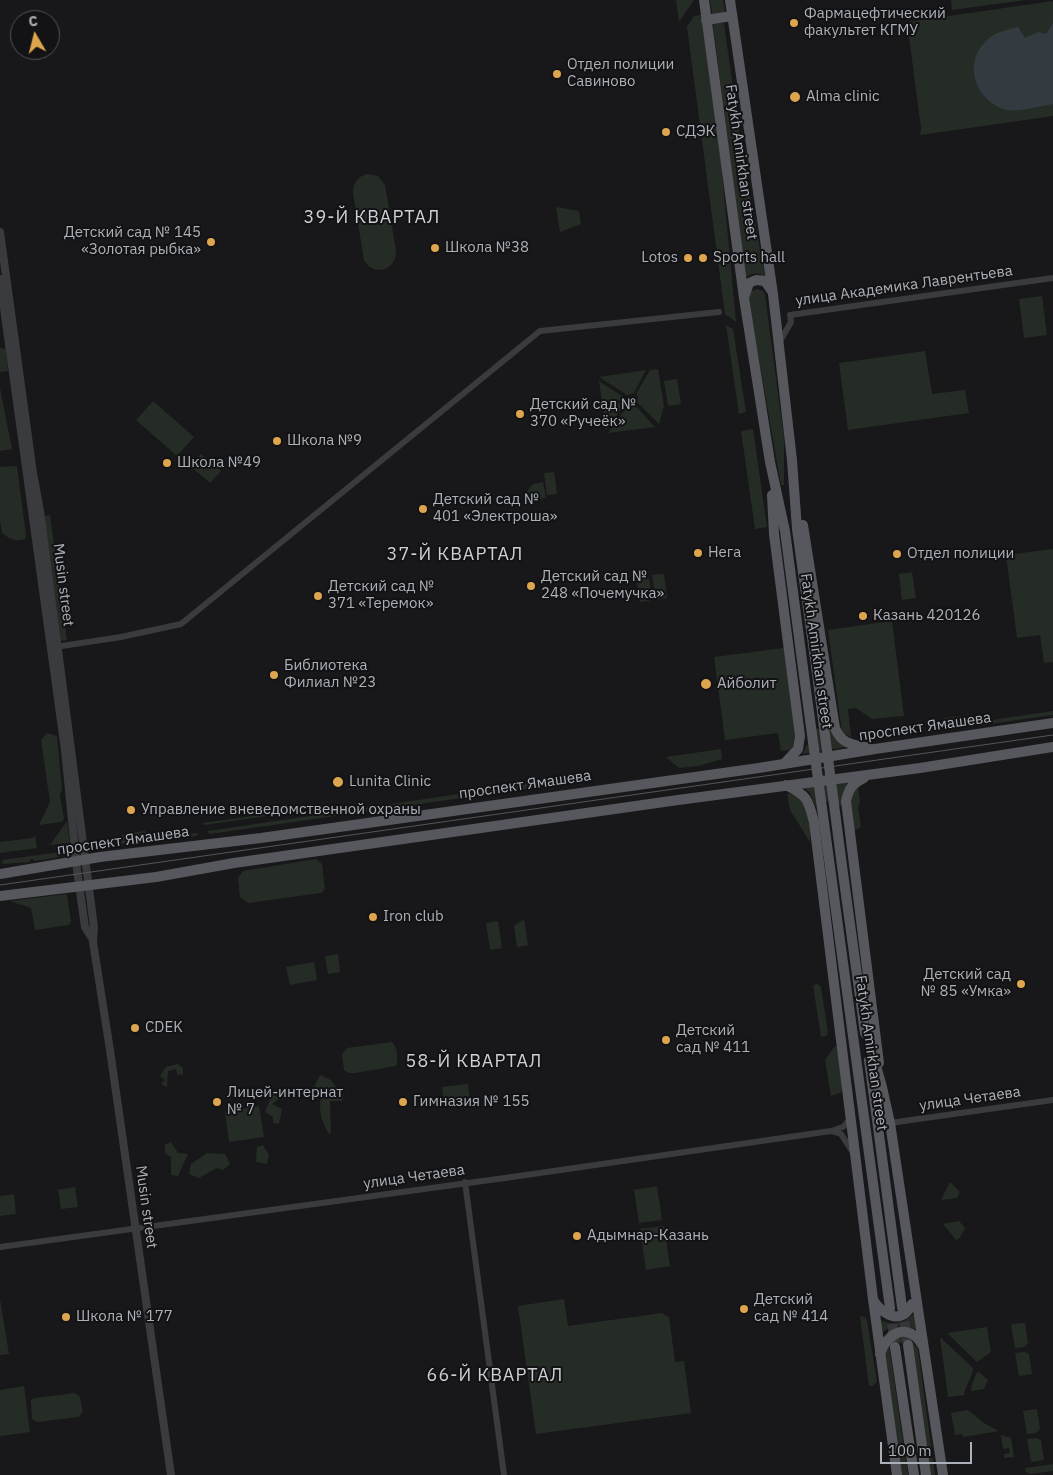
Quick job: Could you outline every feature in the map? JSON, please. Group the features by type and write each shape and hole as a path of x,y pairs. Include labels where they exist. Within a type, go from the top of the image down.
{"main road":[{"name":"Fatykh Amirkhan street","path":"704,0 744,298 770,462 785,531 890,1308"},
{"name":"Fatykh Amirkhan street","path":"730,0 773,294 792,460 797,529 902,1307"},
{"path":"706,20 732,16"},
{"path":"744,298 746,287 756,280 761,280 768,284 773,294"},
{"path":"792,460 835,728 839,737 847,743 875,749"},
{"path":"770,462 774,534 798,709 800,743 798,749 784,764"},
{"path":"798,709 806,720 815,723 827,718 830,704"},
{"name":"проспект Ямашева","path":"0,874 166,848 271,836 784,764 1053,723"},
{"path":"0,896 156,877 234,863 1053,747"},
{"path":"872,774 853,783 846,802 882,1087"},
{"path":"785,785 804,794 814,822 880,1355 897,1475"},
{"path":"814,822 816,813 826,806 838,806 848,818"},
{"path":"864,1028 882,1087 890,1123 943,1475"},
{"path":"851,1115 856,1055"},
{"path":"873,1299 884,1312 898,1316 911,1307 915,1292"},
{"path":"880,1355 890,1336 900,1332 906,1332 916,1337 924,1349"},
{"path":"908,1345 926,1475"},
{"path":"895,1347 914,1475"}],"street":[{"name":"Musin street","path":"0,232 33,473 40,511 54,647"},
{"name":"улица Академика Лаврентьева","path":"779,344 791,322 790,315 1053,278"},
{"name":"Musin street","path":"0,279 54,647 84,886 85,927 93,942 108,1031 170,1475"},
{"path":"54,647 121,637 181,624 540,331 719,312"},
{"name":"улица Четаева","path":"890,1123 1053,1100"},
{"name":"улица Четаева","path":"0,1247 831,1131 843,1127 851,1115"},
{"path":"831,1131 841,1134 856,1158"},
{"path":"465,1182 504,1475"}],"shaded area":[{"path":"676,0 694,0 679,22"},
{"path":"710,0 723,0 725,11 714,16"},
{"path":"951,0 1026,0 952,10"},
{"path":"1053,1 1053,116 920,135 921,128 907,22"},
{"path":"701,15 721,163 736,322 725,314 687,27 694,16"},
{"path":"721,22 724,24 743,157 765,277 754,274 748,275 743,279 713,25"},
{"path":"1053,23 1053,104 1024,110 1007,110 996,106 980,91 976,81 974,71 975,60 979,50 996,33 1018,27 1025,38 1039,32 1046,34"},
{"path":"367,174 378,176 385,185 396,251 392,263 388,267 378,270 373,269 364,260 353,193 356,181"},
{"path":"556,207 579,211 581,224 560,232"},
{"path":"757,289 763,291 765,295 784,439 784,485 781,485 748,297 750,291"},
{"path":"1042,296 1047,335 1024,338 1019,299"},
{"path":"726,325 733,329 746,412 739,414"},
{"path":"0,348 6,349 8,371 0,372"},
{"path":"925,351 932,394 965,390 969,413 848,430 839,363"},
{"path":"658,369 664,406 659,424 637,402 638,397 636,394 650,370"},
{"path":"646,370 634,393 627,395 599,377"},
{"path":"677,379 681,404 668,406 664,381"},
{"path":"599,381 625,398 626,400 602,402"},
{"path":"0,388 12,449 0,451"},
{"path":"153,401 194,437 177,456 136,420"},
{"path":"626,402 606,430 603,406"},
{"path":"629,404 634,404 655,427 608,433"},
{"path":"753,429 767,527 755,529 741,431"},
{"path":"201,454 221,471 210,483 190,466"},
{"path":"17,466 26,535 25,539 15,540 2,533 0,521 0,467"},
{"path":"554,472 557,494 547,495 544,473"},
{"path":"543,482 546,498 530,500 523,497 533,484"},
{"path":"50,515 67,640 61,641 44,516"},
{"path":"1053,549 1053,662 1044,663 1040,635 1017,638 1006,555"},
{"path":"912,572 916,598 902,600 899,574"},
{"path":"664,574 667,598 656,600 652,575"},
{"path":"646,576 649,579 652,597 649,601 640,602 636,577"},
{"path":"892,621 904,716 872,719 856,708 848,709 851,737 842,732 828,630"},
{"path":"784,648 795,736 793,746 790,750 781,751 778,733 725,740 714,657"},
{"path":"1053,711 1053,715 975,726 972,723"},
{"path":"960,716 964,718 965,725 943,729 942,722 944,718"},
{"path":"831,723 847,747 802,754 808,744 807,728 821,729"},
{"path":"47,733 57,736 62,789 60,796 64,818 61,822 39,825 50,802 41,740"},
{"path":"721,749 722,759 699,766 679,768 666,757"},
{"path":"588,775 588,780 210,834 207,832 208,831"},
{"path":"850,780 843,807 829,801 816,807 810,793 803,786"},
{"path":"858,786 860,802 858,807 861,827 854,830 850,802"},
{"path":"787,793 802,797 811,826 810,842 790,810"},
{"path":"282,812 280,814 205,825 202,823"},
{"path":"67,821 70,844 68,854 34,861 30,859 30,862 3,864 2,860 68,851 67,843 50,845"},
{"path":"145,831 152,838 198,834 196,836 121,844 120,838 124,834"},
{"path":"35,835 37,848 0,853 0,842 33,838"},
{"path":"316,859 322,864 325,889 321,893 248,903 240,897 238,878 243,871"},
{"path":"67,894 71,921 69,925 35,930 31,908 10,901"},
{"path":"524,919 528,945 517,947 514,926"},
{"path":"498,921 502,948 490,950 486,923"},
{"path":"338,954 340,972 328,974 325,956"},
{"path":"314,962 317,980 290,985 286,967"},
{"path":"818,984 821,987 828,1033 826,1036 821,1037 813,985"},
{"path":"392,1042 397,1053 396,1066 355,1073 349,1073 344,1070 342,1054 347,1048"},
{"path":"838,1046 843,1088 840,1093 831,1096 825,1060 834,1047"},
{"path":"178,1064 183,1068 183,1075 177,1074 176,1069 168,1071 167,1087 161,1084 165,1080 160,1076 166,1067"},
{"path":"320,1075 331,1080 343,1096 342,1101 330,1101 331,1133 329,1134 321,1116 321,1097 314,1087"},
{"path":"468,1084 470,1102 444,1105 442,1087"},
{"path":"272,1094 280,1098 272,1104 282,1109 279,1124 273,1123 273,1117 265,1112"},
{"path":"259,1106 264,1137 229,1142 225,1112"},
{"path":"171,1142 178,1153 188,1154 178,1176 171,1175 171,1157 165,1153 165,1145"},
{"path":"263,1145 269,1155 267,1164 256,1162 257,1147"},
{"path":"207,1153 225,1154 230,1164 223,1170 217,1168 199,1178 189,1174 191,1164"},
{"path":"950,1182 960,1192 957,1198 941,1200"},
{"path":"657,1186 662,1220 639,1223 634,1190"},
{"path":"75,1187 78,1207 61,1209 58,1190"},
{"path":"14,1194 16,1214 0,1216 0,1196"},
{"path":"959,1221 965,1228 959,1239 956,1240 943,1224"},
{"path":"664,1226 670,1266 646,1270 640,1229"},
{"path":"0,1299 9,1354 0,1355"},
{"path":"564,1299 568,1326 662,1313 669,1317 675,1362 684,1361 691,1413 536,1434 518,1306"},
{"path":"912,1315 914,1316 916,1329 893,1327 881,1334 879,1319 888,1323 900,1323"},
{"path":"860,1316 865,1317 867,1320 877,1382 873,1386 869,1386"},
{"path":"1025,1323 1028,1343 1024,1347 1015,1348 1011,1324"},
{"path":"987,1327 991,1352 977,1362 947,1333"},
{"path":"899,1336 908,1337 918,1349 935,1475 928,1475 909,1342 889,1345 908,1475 901,1475 885,1348"},
{"path":"940,1337 973,1368 964,1395 948,1397"},
{"path":"1024,1352 1029,1354 1032,1374 1019,1376 1015,1353"},
{"path":"977,1372 988,1380 984,1389 971,1391 972,1384"},
{"path":"24,1386 30,1432 0,1436 0,1390"},
{"path":"75,1393 80,1397 83,1412 78,1417 38,1422 32,1419 31,1400"},
{"path":"1037,1409 1040,1429 1036,1433 1027,1434 1023,1411"},
{"path":"968,1410 984,1423 999,1431 963,1437 962,1434 955,1435 951,1413"},
{"path":"1001,1435 1011,1438 1014,1457 1004,1458 1004,1454 1010,1453 1009,1448 1003,1449"},
{"path":"1036,1438 1041,1440 1044,1460 1031,1462 1027,1439"},
{"path":"1053,1464 1053,1471 1030,1474 1026,1472 1025,1468"}],"tunnel":[{"path":"902,1307 908,1345"},
{"path":"890,1309 895,1342"}],"tram line":[{"path":"0,885 1053,735"}],"place":[{"name":"Фармацефтический факультет КГМУ","path":"794,23"},
{"name":"Отдел полиции Савиново","path":"557,74"},
{"name":"Alma clinic","path":"795,97"},
{"name":"СДЭК","path":"666,132"},
{"name":"Детский сад № 145 «Золотая рыбка»","path":"211,242"},
{"name":"Школа №38","path":"435,248"},
{"name":"Lotos","path":"688,258"},
{"name":"Sports hall","path":"703,258"},
{"name":"Детский сад № 370 «Ручеёк»","path":"520,414"},
{"name":"Школа №9","path":"277,441"},
{"name":"Школа №49","path":"167,463"},
{"name":"Детский сад № 401 «Электроша»","path":"423,509"},
{"name":"Нега","path":"698,553"},
{"name":"Отдел полиции","path":"897,554"},
{"name":"Детский сад № 248 «Почемучка»","path":"531,586"},
{"name":"Детский сад № 371 «Теремок»","path":"318,596"},
{"name":"Казань 420126","path":"863,616"},
{"name":"Библиотека Филиал №23","path":"274,675"},
{"name":"Айболит","path":"706,684"},
{"name":"Lunita Clinic","path":"338,782"},
{"name":"Управление вневедомственной охраны","path":"131,810"},
{"name":"Iron club","path":"373,917"},
{"name":"Детский сад № 85 «Умка»","path":"1021,984"},
{"name":"CDEK","path":"135,1028"},
{"name":"Детский сад № 411","path":"666,1040"},
{"name":"Лицей-интернат № 7","path":"217,1102"},
{"name":"Гимназия № 155","path":"403,1102"},
{"name":"Адымнар-Казань","path":"577,1236"},
{"name":"Детский сад № 414","path":"744,1309"},
{"name":"Школа № 177","path":"66,1317"}],"district":[{"name":"39-Й КВАРТАЛ","path":"372,218"},
{"name":"37-Й КВАРТАЛ","path":"455,555"},
{"name":"58-Й КВАРТАЛ","path":"474,1062"},
{"name":"66-Й КВАРТАЛ","path":"495,1376"}]}
